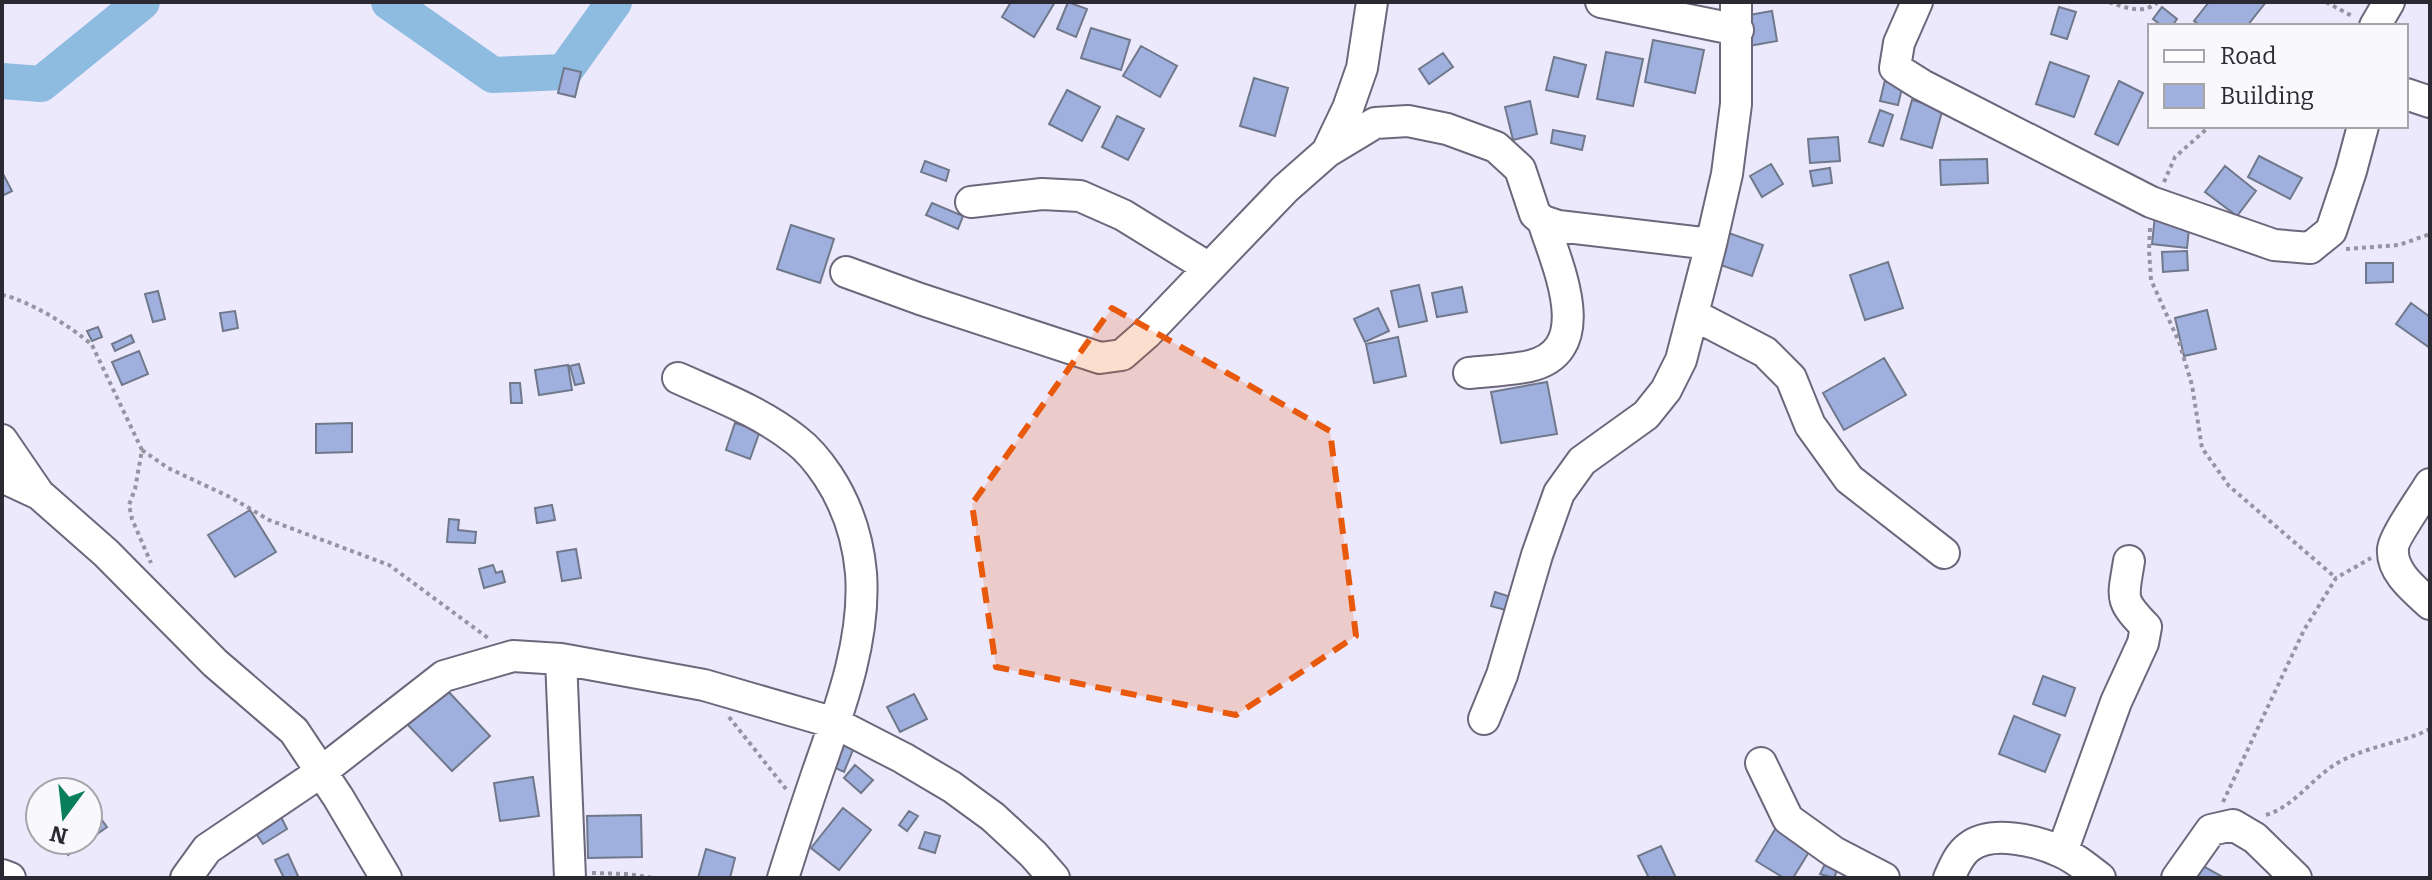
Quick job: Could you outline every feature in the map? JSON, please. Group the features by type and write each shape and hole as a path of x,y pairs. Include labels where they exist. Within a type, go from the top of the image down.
{"street":[{"path":"1327,152 1348,108 1362,68 1372,2"},
{"path":"1484,719 1502,675 1537,555 1559,493 1582,461 1646,415 1666,390 1681,360 1727,174 1736,104 1737,16 1601,2"},
{"path":"1917,2 1899,43 1895,68 1922,85 2153,203 2274,245 2310,248 2331,231 2362,128"},
{"path":"2367,23 2389,2"},
{"path":"2408,95 2430,102"},
{"path":"846,272 1100,358 1122,355 1146,334 1285,189 1327,152 1375,123 1408,121 1447,129 1496,147 1520,169 1535,214 1543,221 1558,226 1711,244"},
{"path":"971,202 1042,194 1080,196 1123,215 1209,268"},
{"path":"1469,373 1533,365 1554,354 1567,335 1567,303 1543,221"},
{"path":"1694,315 1765,352 1791,378 1810,425 1849,479 1944,553"},
{"path":"678,378 748,410 798,440 822,467 842,498 851,525 861,573 854,652 835,723 783,878"},
{"path":"2,440 39,494 106,553 215,663 294,731 386,878"},
{"path":"2,477 39,494"},
{"path":"2430,484 2392,546 2395,563 2408,584 2430,604"},
{"path":"2062,852 2116,702 2143,643 2146,627 2126,606 2124,593 2129,561"},
{"path":"186,878 207,849 321,772 444,676 513,656 561,659 704,685 835,723 952,787 993,817 1054,878"},
{"path":"561,659 570,876"},
{"path":"1761,763 1788,819 1834,852 1884,878"},
{"path":"2177,878 2222,828 2255,838 2296,878"},
{"path":"1949,878 1961,855 1970,846 1986,839 2043,844 2062,852 2100,878"},
{"path":"2,875 10,878"}],"path":[{"path":"2109,2 2134,10 2150,9 2158,2"},
{"path":"2326,2 2367,23"},
{"path":"2208,128 2175,157 2153,203 2149,250 2151,280 2179,342 2192,385 2202,448 2229,486 2336,578"},
{"path":"2310,248 2357,250 2399,245 2430,234"},
{"path":"2,295 14,297 78,332 92,345 142,450 168,468 220,492 269,520 389,565 513,656"},
{"path":"142,450 129,505 152,566"},
{"path":"2222,828 2304,630 2336,578 2392,546"},
{"path":"704,685 776,774 803,814"},
{"path":"2222,828 2271,814 2295,800 2335,764 2430,729"},
{"path":"570,876 628,874 653,878"}],"highlighted area":[{"path":"1112,308 1330,431 1356,636 1236,715 996,667 972,504"}],"building":[{"path":"1011,2 1055,2 1034,37 1002,17"},
{"path":"1068,2 1087,9 1076,37 1057,29"},
{"path":"2209,2 2266,2 2249,24 2198,24 2194,21"},
{"path":"2059,7 2076,12 2067,39 2051,34"},
{"path":"2162,7 2177,19 2173,24 2159,24 2153,19"},
{"path":"1772,11 1777,41 1743,47 1738,17"},
{"path":"1091,28 1130,40 1121,70 1081,58"},
{"path":"1653,40 1704,50 1695,93 1645,82"},
{"path":"1141,46 1177,66 1160,97 1123,76"},
{"path":"1606,52 1643,59 1633,106 1597,99"},
{"path":"1443,53 1453,67 1429,84 1419,69"},
{"path":"1554,57 1586,65 1578,97 1546,90"},
{"path":"2050,62 2089,76 2074,117 2036,104"},
{"path":"564,68 581,72 575,97 558,93"},
{"path":"1254,78 1288,88 1275,136 1240,126"},
{"path":"1885,80 1903,84 1898,105 1880,101"},
{"path":"2119,81 2143,93 2118,145 2095,134"},
{"path":"1067,90 1100,107 1082,141 1049,124"},
{"path":"1912,100 1943,108 1932,148 1901,139"},
{"path":"1530,101 1537,134 1513,140 1505,107"},
{"path":"1880,110 1893,115 1883,146 1869,142"},
{"path":"1117,116 1144,129 1128,160 1102,147"},
{"path":"1553,130 1585,136 1582,150 1551,143"},
{"path":"1838,137 1840,161 1810,163 1808,139"},
{"path":"2259,156 2302,178 2290,199 2248,177"},
{"path":"1987,159 1988,183 1941,185 1940,160"},
{"path":"925,161 949,170 946,181 921,172"},
{"path":"1771,164 1783,184 1762,197 1750,176"},
{"path":"2225,166 2256,191 2237,216 2205,192"},
{"path":"1830,168 1832,183 1813,186 1810,171"},
{"path":"2,172 12,191 2,196"},
{"path":"932,203 963,216 958,229 926,215"},
{"path":"2155,215 2190,219 2187,248 2152,244"},
{"path":"791,225 834,239 820,283 777,269"},
{"path":"1723,231 1763,245 1752,276 1712,262"},
{"path":"2187,251 2188,270 2163,272 2162,252"},
{"path":"1888,262 1903,308 1865,320 1850,275"},
{"path":"2366,263 2393,263 2393,282 2366,283"},
{"path":"1419,285 1427,321 1399,327 1391,291"},
{"path":"1462,287 1467,312 1437,317 1432,293"},
{"path":"158,291 165,319 153,322 145,294"},
{"path":"2411,303 2430,317 2430,348 2396,324"},
{"path":"1378,308 1389,331 1365,342 1354,319"},
{"path":"2207,310 2216,349 2184,356 2175,318"},
{"path":"235,311 238,328 223,331 220,313"},
{"path":"98,327 102,337 92,341 87,331"},
{"path":"131,335 134,342 115,351 112,344"},
{"path":"1398,337 1406,376 1374,383 1366,344"},
{"path":"139,351 148,374 122,385 112,362"},
{"path":"1884,358 1906,395 1844,430 1823,393"},
{"path":"579,364 584,383 575,385 570,366"},
{"path":"568,365 572,390 539,395 535,370"},
{"path":"1547,382 1557,434 1501,443 1491,392"},
{"path":"510,383 520,383 522,403 511,403"},
{"path":"352,423 352,452 316,453 316,424"},
{"path":"735,423 760,431 750,459 726,450"},
{"path":"552,505 555,520 537,523 535,508"},
{"path":"250,510 276,552 235,577 208,535"},
{"path":"449,519 459,520 458,530 476,532 475,543 447,542"},
{"path":"576,549 581,578 562,581 557,552"},
{"path":"493,565 496,573 502,571 505,582 484,588 479,569"},
{"path":"1495,592 1517,599 1513,612 1491,606"},
{"path":"2043,676 2075,688 2065,716 2033,704"},
{"path":"446,689 490,736 452,771 408,725"},
{"path":"914,694 927,719 900,732 887,707"},
{"path":"2014,716 2060,735 2045,772 1999,754"},
{"path":"838,737 855,745 844,772 827,764"},
{"path":"855,765 873,780 861,793 844,778"},
{"path":"533,777 539,816 500,821 494,783"},
{"path":"843,808 871,830 839,870 811,848"},
{"path":"909,811 918,816 907,831 899,825"},
{"path":"279,813 287,829 263,844 253,829"},
{"path":"641,815 642,857 588,858 587,816"},
{"path":"1780,821 1815,842 1793,878 1784,878 1756,861"},
{"path":"925,832 940,836 935,853 919,848"},
{"path":"1661,846 1676,878 1649,878 1638,856"},
{"path":"706,849 735,858 730,878 698,878"},
{"path":"288,854 298,876 294,878 284,878 275,860"},
{"path":"1828,858 1840,863 1834,878 1820,874"},
{"path":"2201,865 2223,877 2223,878 2195,876"}],"waterway":[{"path":"2,81 41,84 142,2"},
{"path":"389,2 493,75 564,72 614,2"}]}
